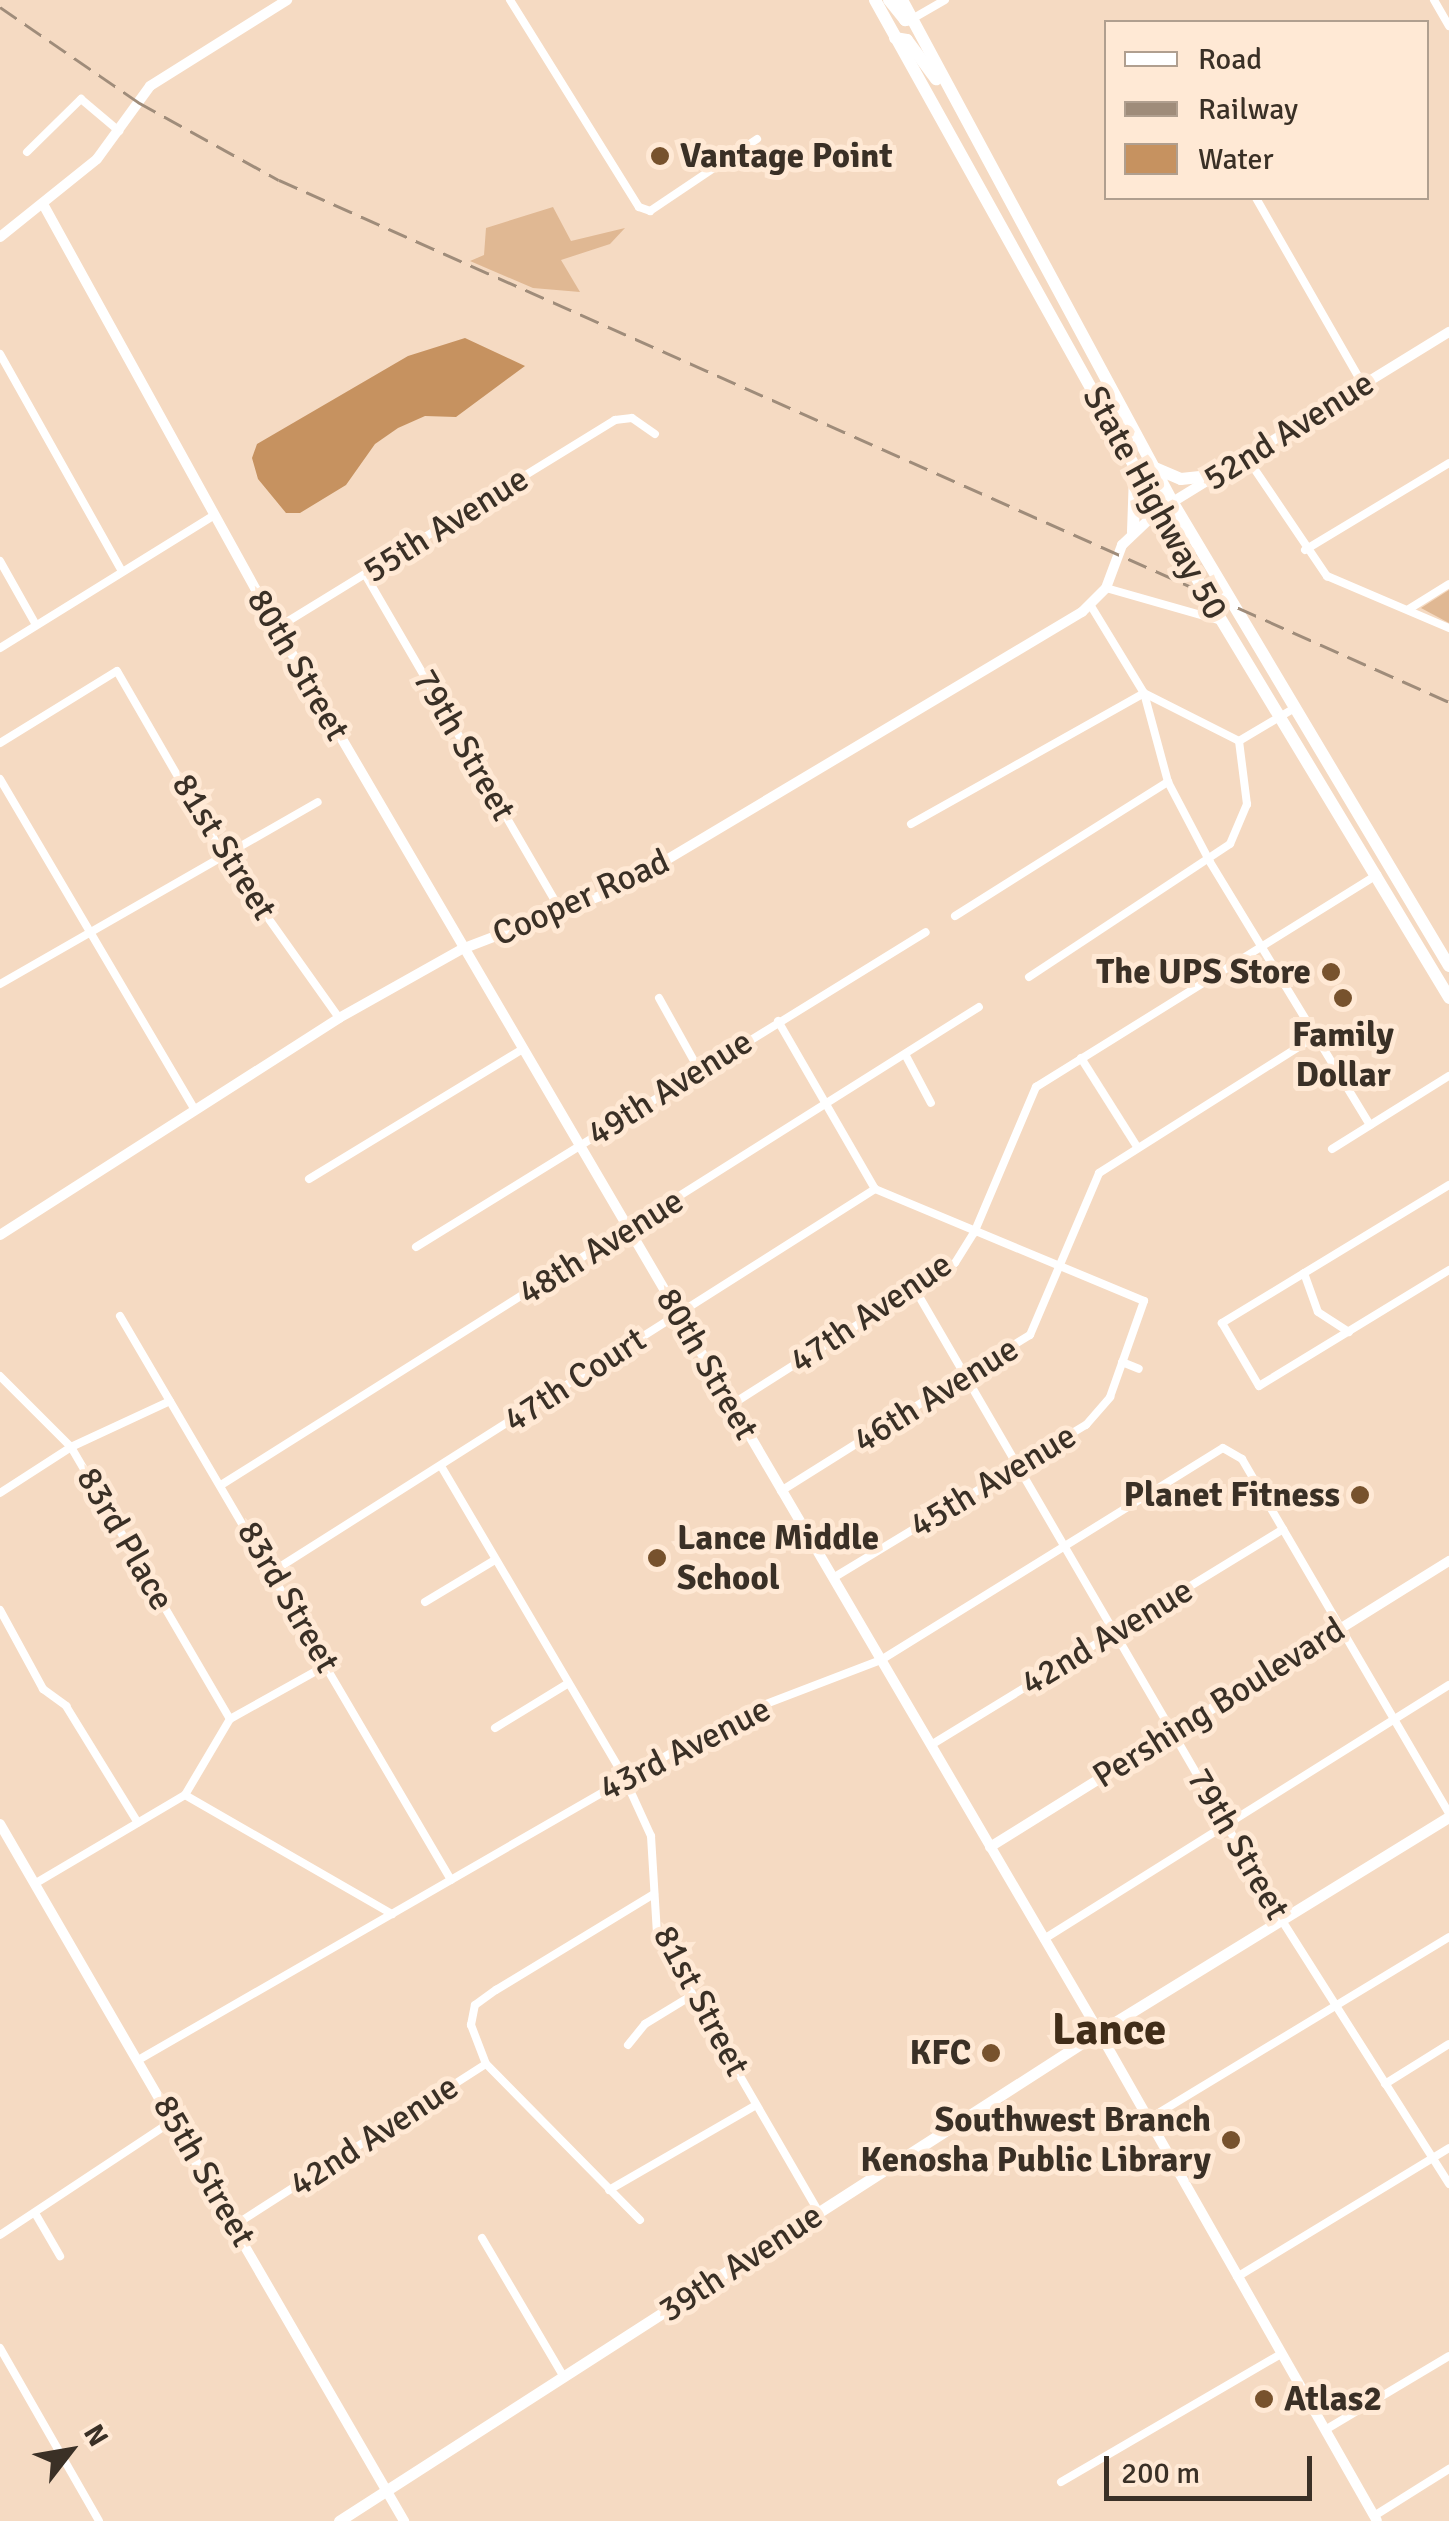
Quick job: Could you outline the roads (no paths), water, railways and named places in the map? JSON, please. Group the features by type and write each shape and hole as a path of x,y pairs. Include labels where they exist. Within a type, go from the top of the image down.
{"main road":[{"name":"State Highway 50","path":"875,0 1158,511 1278,718 1449,998"},
{"path":"890,0 905,20 912,19"},
{"name":"State Highway 50","path":"902,0 1221,588 1449,966"},
{"path":"895,38 917,52 974,134"},
{"path":"1034,286 1083,336"},
{"path":"1107,420 1162,501 1173,503"},
{"path":"1154,467 1180,479 1219,475"},
{"path":"1133,532 1138,502 1134,468"},
{"path":"1158,511 1221,588"},
{"name":"39th Avenue","path":"339,2521 1100,2032 1449,1815"}],"street":[{"path":"0,237 97,159 158,80 288,0"},
{"path":"510,0 639,207 650,211 757,139"},
{"path":"912,19 945,0"},
{"path":"1434,0 1449,26"},
{"path":"27,152 80,99 119,131"},
{"path":"1257,200 1364,384"},
{"name":"80th Street","path":"43,204 277,628 1100,2032 1376,2518"},
{"name":"52nd Avenue","path":"1106,588 1133,532 1158,511 1449,332"},
{"path":"0,354 122,572"},
{"name":"55th Avenue","path":"277,628 614,420 632,418 655,434"},
{"path":"1247,458 1305,550 1327,576 1449,628"},
{"path":"1305,550 1449,463"},
{"path":"0,648 213,516"},
{"path":"0,562 36,625"},
{"name":"79th Street","path":"366,576 563,914"},
{"path":"1409,609 1449,584"},
{"path":"1106,588 1222,622"},
{"name":"Cooper Road","path":"0,1235 339,1018 462,949 563,914 686,851 1091,606 1106,588"},
{"path":"1091,606 1144,692 1168,782 1210,862 1370,1126"},
{"name":"81st Street","path":"0,743 117,671 224,856 339,1018"},
{"path":"1144,692 1239,740"},
{"path":"911,824 1144,692"},
{"path":"1239,740 1293,709"},
{"path":"1029,977 1210,862 1230,844 1247,804 1239,740"},
{"path":"0,779 86,934 195,1110"},
{"path":"955,916 1168,782"},
{"path":"0,984 318,802"},
{"name":"47th Avenue","path":"731,1405 916,1291 954,1263 974,1234 1036,1087 1390,868"},
{"name":"49th Avenue","path":"416,1247 698,1068 926,932"},
{"path":"658,998 698,1068"},
{"name":"48th Avenue","path":"222,1484 980,1008"},
{"path":"778,1021 875,1189 974,1234 1061,1266"},
{"name":"46th Avenue","path":"782,1491 1030,1335 1099,1173 1136,1145 1314,1036"},
{"path":"309,1179 523,1049"},
{"path":"906,1056 931,1102"},
{"path":"1081,1058 1136,1145"},
{"path":"1332,1149 1449,1076"},
{"path":"1449,1185 1222,1322 1259,1386 1449,1270"},
{"name":"47th Court","path":"274,1570 875,1189"},
{"name":"45th Avenue","path":"833,1578 1086,1426 1110,1397 1144,1301 1061,1266"},
{"path":"1304,1273 1318,1312 1334,1328 1349,1332"},
{"name":"79th Street","path":"916,1291 1280,1919 1449,2184"},
{"name":"83rd Street","path":"120,1316 274,1570 451,1880"},
{"path":"1122,1362 1140,1369"},
{"name":"83rd Place","path":"0,1376 72,1447 230,1719"},
{"path":"0,1493 72,1447 170,1401"},
{"name":"43rd Avenue","path":"140,2058 737,1714 881,1660 1063,1544 1230,1447 1283,1530"},
{"name":"81st Street","path":"441,1466 624,1777 651,1836 657,1933 690,1996 820,2212"},
{"path":"1283,1530 1449,1815"},
{"name":"42nd Avenue","path":"931,1745 1283,1530"},
{"path":"425,1602 495,1560"},
{"name":"Pershing Boulevard","path":"990,1847 1449,1560"},
{"path":"0,1610 44,1689 66,1706 138,1823"},
{"path":"36,1884 186,1795 230,1719 327,1664"},
{"path":"495,1728 567,1684"},
{"path":"1044,1939 1449,1685"},
{"path":"186,1795 392,1914"},
{"name":"85th Street","path":"0,1824 140,2058 404,2521"},
{"name":"42nd Avenue","path":"234,2225 486,2064 471,2025 475,2005 654,1894"},
{"path":"1147,2120 1449,1937"},
{"path":"628,2045 645,2024 690,1996"},
{"path":"1385,2084 1449,2044"},
{"path":"486,2064 640,2220"},
{"path":"609,2190 756,2105"},
{"path":"0,2236 174,2120"},
{"path":"1237,2276 1449,2148"},
{"path":"35,2212 60,2256"},
{"path":"482,2238 564,2377"},
{"path":"0,2348 99,2521"},
{"path":"1061,2482 1281,2354"},
{"path":"1325,2430 1449,2356"},
{"path":"1376,2518 1449,2470"}],"water":[{"path":"465,338 525,366 456,417 425,416 398,428 375,444 346,485 300,513 286,513 258,479 252,458 257,444 408,356"}],"railway":[{"path":"0,7 138,102 279,180 1449,702"}],"place":[{"name":"Vantage Point","path":"660,156"},
{"name":"The UPS Store","path":"1331,972"},
{"name":"Family Dollar","path":"1343,998"},
{"name":"Planet Fitness","path":"1360,1495"},
{"name":"Lance Middle School","path":"657,1558"},
{"name":"KFC","path":"991,2053"},
{"name":"Southwest Branch Kenosha Public Library","path":"1231,2140"},
{"name":"Atlas2","path":"1264,2399"}],"district":[{"name":"Lance","path":"1109,2030"}]}
